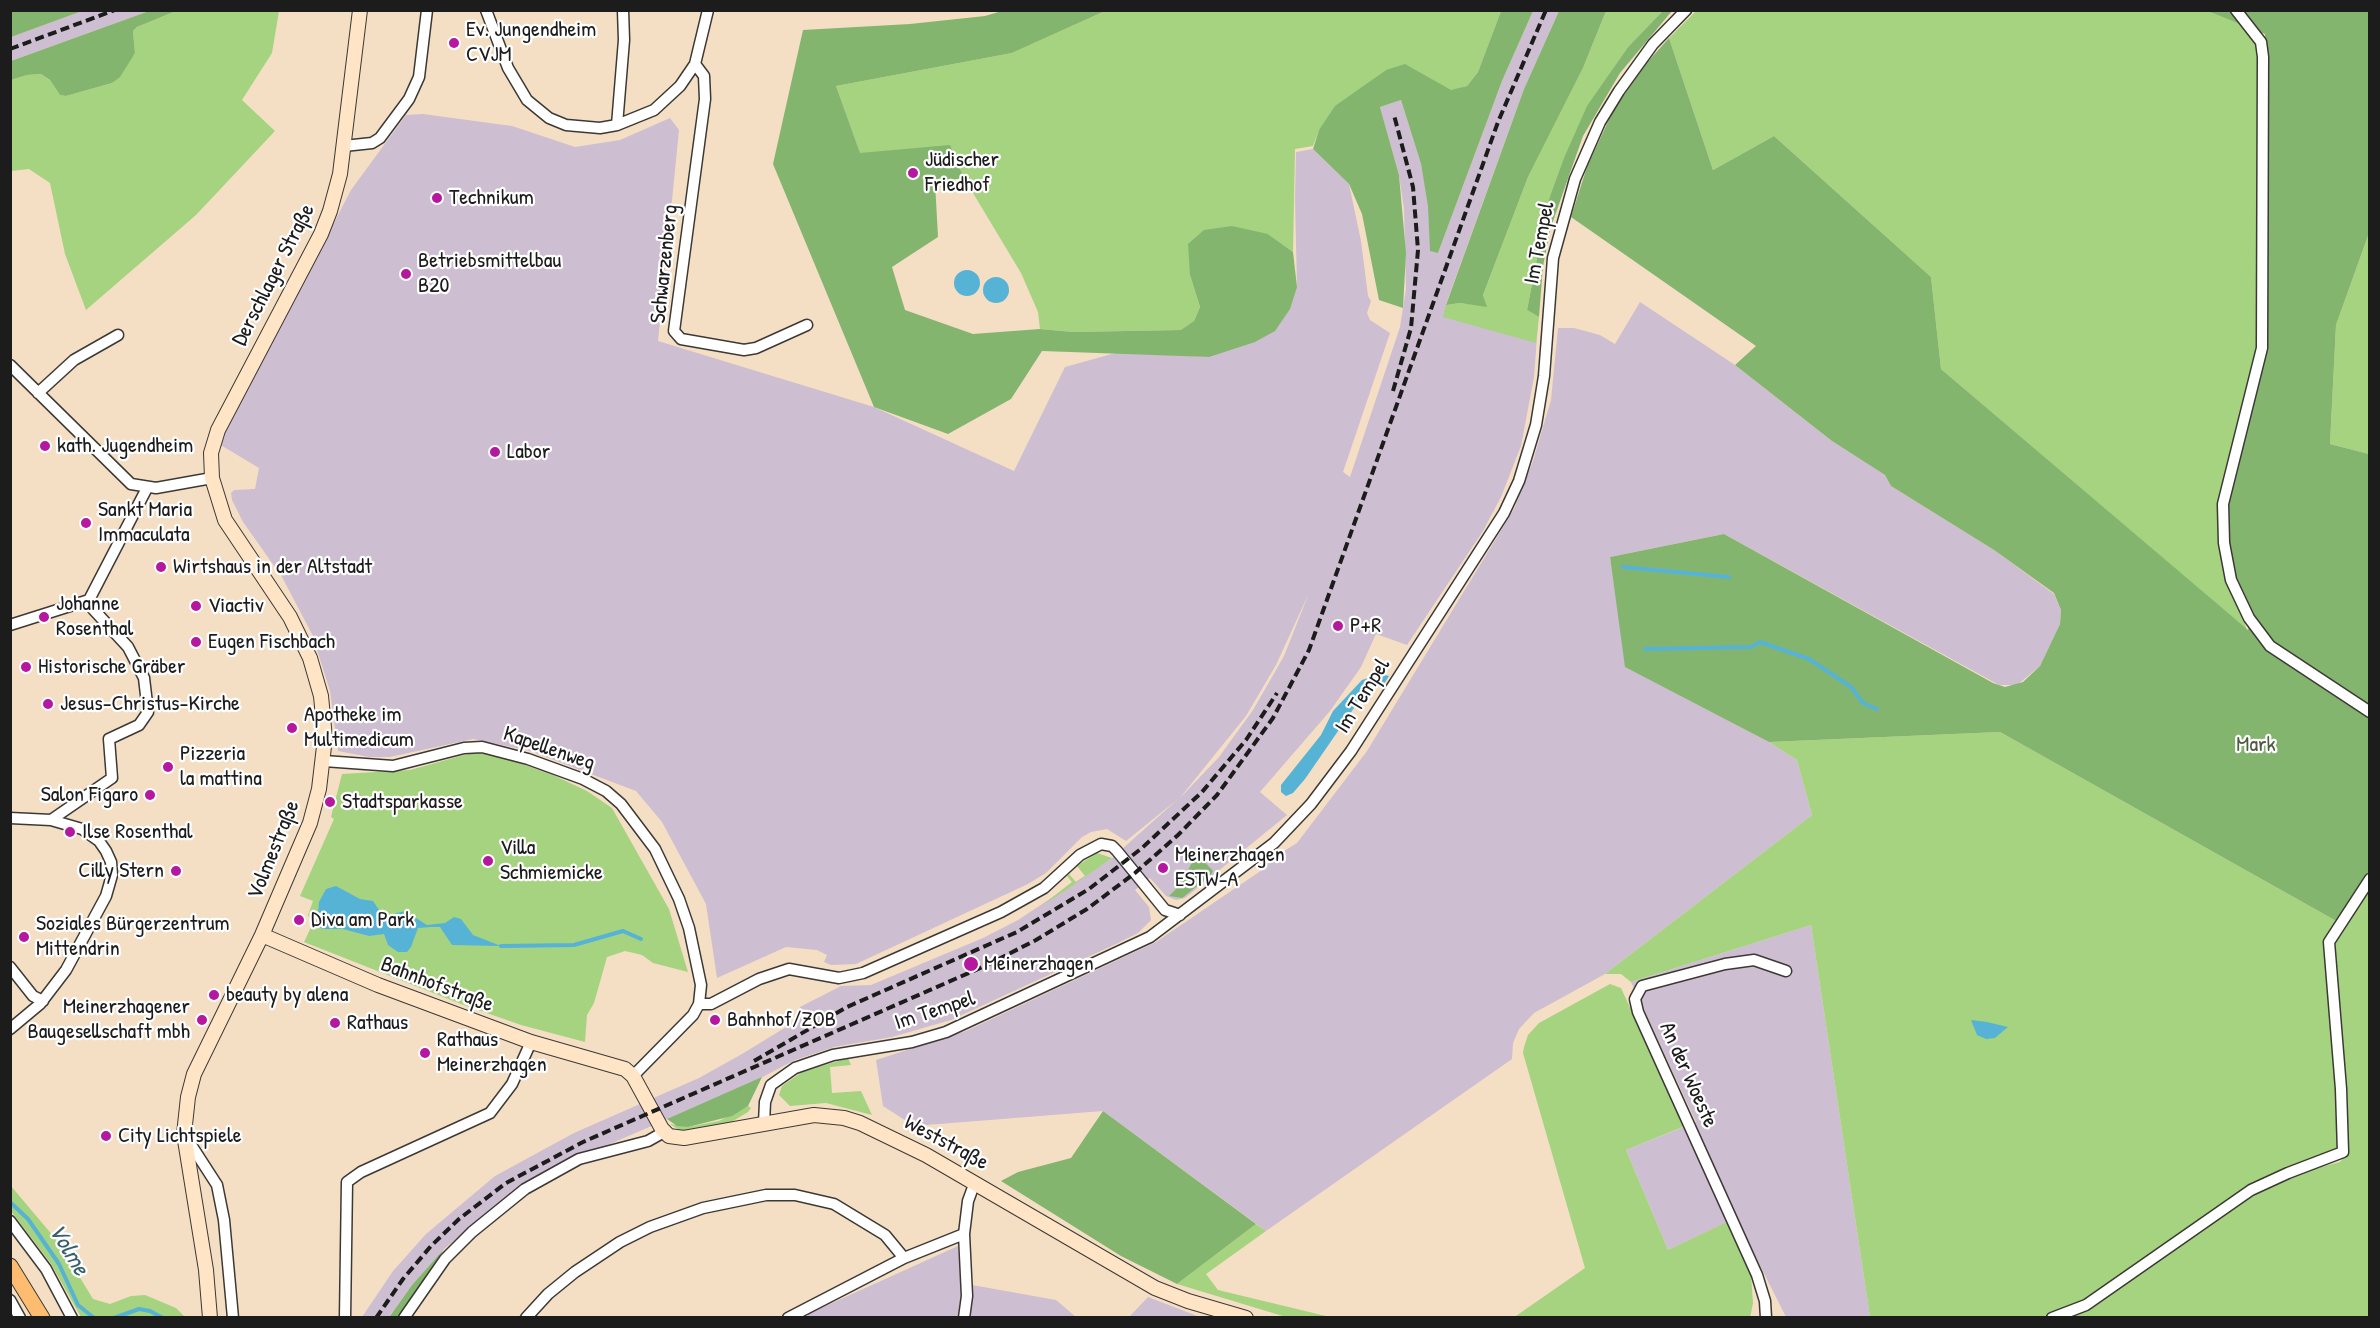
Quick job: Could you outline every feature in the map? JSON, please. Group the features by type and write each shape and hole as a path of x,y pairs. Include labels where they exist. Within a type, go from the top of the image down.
{"main road":[{"name":"Derschlager Straße","path":"212,478 211,453 215,435 321,234 335,195 344,146 360,10"},
{"name":"Volmestraße","path":"210,1317 206,1270 184,1134 194,1074 262,935 310,824 324,761 324,718 310,658 290,617 225,520 212,478"},
{"name":"Bahnhofstraße","path":"262,935 378,985 531,1042 614,1065 633,1076"},
{"path":"633,1076 664,1132"},
{"name":"Weststraße","path":"664,1132 684,1138 814,1115 844,1118 880,1132 975,1182 1155,1288 1225,1315 1246,1317"},
{"path":"10,1266 42,1317"}],"street":[{"path":"344,146 372,143 380,138 409,99 419,77 427,10"},
{"path":"486,10 508,68 520,90 535,108 566,125 584,128 617,125 639,118 662,103 680,86 695,63 708,10"},
{"path":"617,125 624,40 623,10"},
{"name":"Im Tempel","path":"764,1123 765,1102 771,1085 795,1068 833,1054 912,1041 966,1024 1150,937 1288,830 1351,751 1504,513 1530,447 1544,376 1551,277 1559,229 1586,150 1618,91 1635,67 1686,10"},
{"path":"2236,10 2261,42 2263,57 2262,348 2223,504 2224,543 2231,580 2249,618 2270,646 2370,712"},
{"name":"Schwarzenberg","path":"695,63 704,76 705,99 674,331 681,339 744,350 756,348 807,325"},
{"path":"38,393 74,360 118,335"},
{"path":"10,365 123,479 147,489 212,478"},
{"path":"10,625 88,600 147,489"},
{"path":"51,819 112,778 109,739 139,724 146,717 148,701 144,678 128,647 93,609 88,600"},
{"name":"Kapellenweg","path":"324,761 385,766 464,748 482,747 528,759 583,779 606,791 621,804 642,829 663,863 679,899 699,969 699,1004"},
{"path":"10,818 51,819 76,827 99,841 111,862 112,875 106,896 66,970 43,1001 10,1029"},
{"path":"633,1076 693,1015 699,1004 711,1004 759,979 789,969 809,971 833,978 864,973 1001,912 1044,888 1080,855 1101,844 1112,846 1117,851 1165,910 1180,915"},
{"path":"2052,1317 2086,1305 2252,1190 2288,1173 2343,1152 2341,1089 2329,942 2370,879"},
{"name":"An der Woeste","path":"1766,1317 1765,1301 1757,1275 1638,1012 1635,999 1642,986 1725,964 1754,960 1786,971"},
{"path":"10,968 33,996 43,1001"},
{"path":"345,1317 347,1182 439,1135 490,1113 512,1084 531,1042"},
{"path":"404,1317 445,1259 472,1232 525,1189 579,1159 648,1141 664,1132"},
{"path":"184,1134 217,1185 224,1220 233,1317"},
{"path":"964,1317 967,1296 964,1234 968,1201 975,1182"},
{"path":"526,1317 548,1294 575,1272 620,1242 650,1227 703,1208 766,1195 795,1195 834,1204 885,1235 904,1258"},
{"path":"10,1221 46,1269 72,1317"},
{"path":"789,1317 904,1258 964,1234"},
{"path":"10,1300 20,1317"},
{"path":"810,1305 812,1317"}],"shaded area":[{"path":"82,11 149,11 11,61 10,37"},
{"path":"1533,11 1559,11 1524,89 1446,304 1538,324 1534,377 1521,446 1501,497 1483,531 1407,645 1376,634 1361,667 1330,711 1260,792 1287,815 1185,898 1176,900 1166,896 1150,878 1135,890 1149,907 1151,920 1138,933 1116,944 951,1020 892,1037 834,1047 795,1060 753,1082 543,1173 507,1196 444,1249 412,1285 389,1317 362,1317 393,1271 426,1234 495,1176 574,1133 699,1078 791,1024 800,1007 841,986 871,985 983,938 1018,920 1112,858 1178,799 1126,841 1107,829 1091,832 1082,837 1046,873 1028,884 856,964 831,965 824,962 827,955 817,950 786,947 717,978 706,904 662,822 636,791 530,751 473,739 390,757 369,757 338,751 330,691 312,634 282,577 243,522 232,500 231,493 234,490 255,489 259,468 219,444 351,190 406,115 423,114 512,126 575,147 620,140 670,118 679,130 658,341 874,407 1014,471 1065,367 1119,352 1209,357 1297,287 1296,152 1313,149 1349,184 1361,241 1368,296 1371,301 1367,313 1370,320 1390,333 1343,472 1350,477 1400,327 1406,289 1404,209 1399,175 1380,107 1401,100 1421,164 1438,253 1502,81","holes":["1309,593 1284,656 1253,710 1219,757 1179,799 1246,716 1276,665"]},
{"path":"1640,302 1735,365 1832,441 1885,475 1891,486 1994,550 2054,594 2061,610 2060,624 2040,666 2017,685 1999,685 1724,534 1610,557 1626,667 1769,742 1797,760 1812,815 1605,974 1534,1013 1519,1029 1513,1043 1512,1059 1266,1231 1103,1111 914,1126 883,1106 876,1060 966,1031 1156,942 1262,870 1260,866 1297,843 1367,751 1514,509 1533,461 1551,400 1558,328 1574,328 1600,335 1615,344"},
{"path":"1811,925 1870,1317 1786,1317 1736,1218 1668,1250 1626,1150 1696,1122 1631,982"},
{"path":"958,1246 961,1283 1056,1300 1076,1317 808,1318 808,1314"},
{"path":"1148,1297 1200,1317 1129,1317"}],"green space":[{"path":"11,10 82,10 82,11 11,37"},
{"path":"1664,10 1672,11 1620,73 1583,136 1551,227 1543,266 1539,317 1527,310 1548,202 1564,158 1587,106 1628,47"},
{"path":"1697,10 2208,10 2256,30 2261,114 2257,346 2229,580 2247,630 1941,369 1931,277 1774,136 1713,170 1669,38"},
{"path":"149,11 176,11 137,27 133,31 135,53 120,77 112,83 66,96 60,95 50,80 41,74 11,80 11,61"},
{"path":"176,11 279,11 272,53 242,100 275,131 196,215 86,310 65,254 50,183 29,169 11,171 11,80 41,74 51,81 60,95 66,96 112,83 135,53 133,31 137,27"},
{"path":"1002,11 1105,11 1012,53 836,86 860,153 950,145 964,178 935,182 938,237 892,267 905,310 973,334 1040,329 1073,332 1181,330 1194,321 1200,307 1190,275 1188,244 1204,230 1232,226 1268,234 1293,252 1297,287 1290,309 1275,331 1255,342 1209,357 1042,351 1011,399 948,434 874,407 773,164 803,30 910,24 985,16"},
{"path":"1105,11 1501,11 1478,72 1467,86 1451,91 1427,79 1386,70 1364,86 1319,130 1313,146 1295,149 1293,252 1268,234 1190,275 1200,307 1194,321 1182,330 1073,332 1040,329 1038,312 1021,273 964,178 950,146 860,154 836,86 1012,53"},
{"path":"1501,11 1533,11 1502,81 1438,253 1430,251 1428,206 1421,164 1401,100 1380,107 1399,175 1406,253 1403,308 1379,300 1362,214 1349,184 1313,149 1319,130 1335,106 1386,70 1405,64 1451,90 1467,86 1478,72"},
{"path":"1559,11 1606,11 1583,68 1528,177 1483,295 1487,307 1460,303 1446,305 1524,89"},
{"path":"1606,11 1664,11 1628,47 1588,106 1548,202 1527,310 1539,317 1536,343 1443,317 1446,305 1460,303 1486,306 1483,295 1528,177 1583,68"},
{"name":"Mark","path":"2208,11 2369,11 2369,233 2336,325 2330,444 2369,454 2370,876 2338,922 2000,732 1769,742 1625,667 1610,557 1724,534 1993,683 2005,687 2023,682 2040,666 2060,624 2061,610 2054,593 1994,550 1891,486 1885,475 1832,441 1735,365 1756,346 1571,217 1587,167 1613,111 1644,66 1669,38 1713,170 1774,136 1931,277 1941,369 2248,630 2252,618 2235,581 2227,544 2227,504 2265,348 2267,118 2265,34"},
{"path":"2369,233 2369,454 2330,444 2336,325"},
{"path":"2000,732 2338,922 2326,941 2341,1149 2286,1169 2084,1301 2043,1317 1870,1317 1811,925 1631,982 1621,974 1605,974 1812,815 1797,760 1769,742"},
{"path":"475,752 505,758 553,775 587,791 612,808 669,909 688,972 653,963 642,955 625,951 607,957 594,1003 587,1015 585,1042 521,1025 461,1004 304,942 313,923 308,915 313,901 300,896 334,819 331,817 342,774 410,770"},
{"path":"1097,853 1112,858 1041,906 1072,882 1067,876 1069,874 1076,882 1085,876 1077,866"},
{"path":"1196,853 1213,871 1211,875 1182,898 1169,896 1183,882"},
{"path":"2369,882 2369,1317 2068,1318 2088,1307 2254,1195 2290,1175 2340,1162 2348,1153 2332,943"},
{"path":"1610,984 1621,988 1685,1126 1626,1150 1668,1250 1729,1221 1751,1275 1753,1303 1750,1318 1513,1318 1585,1268 1523,1053 1524,1047 1528,1035 1539,1023"},
{"path":"848,1058 851,1065 830,1067 832,1093 861,1091 872,1115 826,1103 790,1106 779,1095 782,1086 802,1072"},
{"path":"762,1077 748,1106 732,1116 688,1127 677,1126 667,1119"},
{"path":"748,1106 751,1108 748,1112 728,1124 681,1131 670,1124 688,1127 719,1121"},
{"path":"1103,1111 1256,1224 1177,1284 1121,1256 1001,1181 1018,1172 1071,1158"},
{"path":"11,1186 59,1243 93,1299 110,1304 131,1296 145,1295 176,1308 185,1317 81,1317 51,1264 11,1211"},
{"path":"1256,1224 1266,1231 1206,1274 1218,1290 1330,1317 1286,1317 1177,1284"},
{"path":"444,1249 401,1317 390,1316 412,1285"}],"water":[{"path":"967,270 976,274 980,283 976,292 967,296 958,292 954,283 958,274"},
{"path":"996,277 1005,281 1009,290 1005,299 996,303 987,299 983,290 987,281"},
{"path":"1381,674 1389,676 1382,687 1373,687 1365,692 1305,779 1293,793 1286,796 1281,792 1281,785 1321,735 1333,711 1362,680"},
{"path":"336,886 360,899 373,901 385,919 389,920 393,914 405,911 427,925 445,923 454,917 461,919 473,935 501,946 452,945 440,927 431,927 418,928 407,952 398,952 388,945 384,934 369,936 343,929 323,929 317,926 319,902 326,889"},
{"path":"1971,1020 2008,1027 1995,1038 1986,1039 1977,1035"}],"waterway":[{"path":"1623,567 1729,577"},
{"path":"1645,649 1751,647 1760,642 1809,659 1851,687 1863,703 1877,709"},
{"path":"501,946 574,945 623,931 641,939"},
{"name":"Volme","path":"10,1202 28,1219 59,1264 78,1305 94,1318"},
{"name":"Volme","path":"114,1318 139,1309 150,1311 163,1318"}],"railway":[{"path":"10,49 115,10"},
{"path":"376,1318 403,1279 431,1246 459,1219 506,1183 583,1142 987,965 1036,940 1087,909 1135,873 1178,835 1217,795 1273,718 1309,650 1498,122 1546,10"},
{"path":"1393,391 1411,328 1418,250 1413,187 1394,115"},
{"path":"754,1061 847,1007 1017,932 1089,889 1142,848 1202,792 1246,740 1277,693"}],"place":[{"name":"Ev. Jungendheim CVJM","path":"454,43"},
{"name":"Jüdischer Friedhof","path":"913,173"},
{"name":"Technikum","path":"437,198"},
{"name":"Betriebsmittelbau B20","path":"406,274"},
{"name":"kath. Jugendheim","path":"45,446"},
{"name":"Labor","path":"495,452"},
{"name":"Sankt Maria Immaculata","path":"86,523"},
{"name":"Wirtshaus in der Altstadt","path":"161,567"},
{"name":"Viactiv","path":"196,606"},
{"name":"Johanne Rosenthal","path":"44,617"},
{"name":"P+R","path":"1338,626"},
{"name":"Eugen Fischbach","path":"196,642"},
{"name":"Historische Gräber","path":"26,667"},
{"name":"Jesus-Christus-Kirche","path":"48,704"},
{"name":"Apotheke im Multimedicum","path":"292,728"},
{"name":"Pizzeria la mattina","path":"168,767"},
{"name":"Salon Figaro","path":"150,795"},
{"name":"Stadtsparkasse","path":"330,802"},
{"name":"Ilse Rosenthal","path":"70,832"},
{"name":"Villa Schmiemicke","path":"488,861"},
{"name":"Meinerzhagen ESTW-A","path":"1163,868"},
{"name":"Cilly Stern","path":"176,871"},
{"name":"Diva am Park","path":"299,920"},
{"name":"Soziales Bürgerzentrum Mittendrin","path":"24,937"},
{"name":"Meinerzhagen","path":"971,964"},
{"name":"beauty by alena","path":"214,995"},
{"name":"Meinerzhagener Baugesellschaft mbh","path":"202,1020"},
{"name":"Bahnhof/ZOB","path":"715,1020"},
{"name":"Rathaus","path":"335,1023"},
{"name":"Rathaus Meinerzhagen","path":"425,1053"},
{"name":"City Lichtspiele","path":"106,1136"}]}
